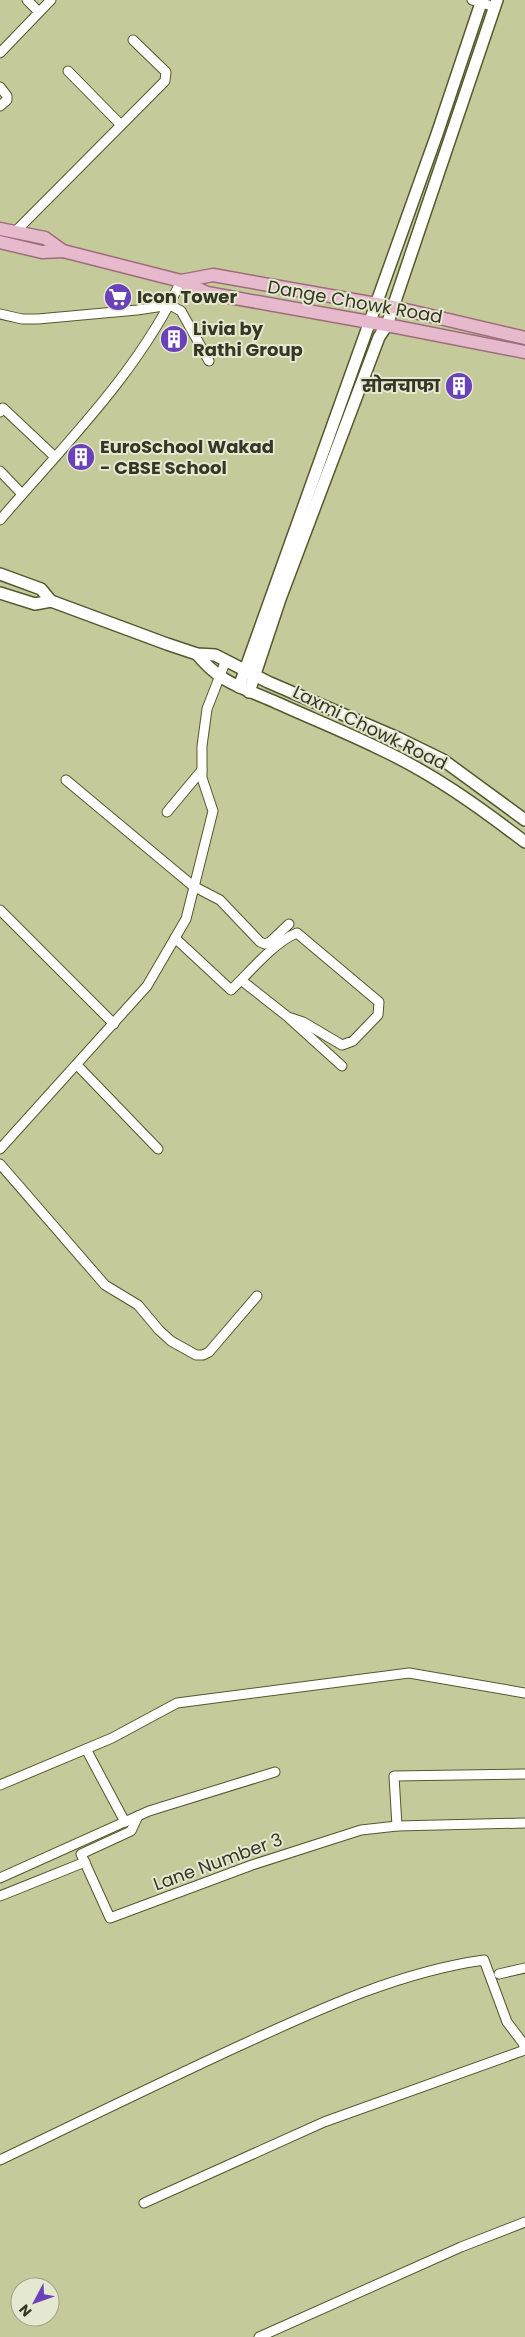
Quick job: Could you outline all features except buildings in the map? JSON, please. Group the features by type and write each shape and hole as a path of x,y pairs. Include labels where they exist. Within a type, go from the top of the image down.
{"main road":[{"path":"244,689 369,322 437,134 479,1"},
{"path":"249,673 280,599 379,337 387,325 496,3"},
{"path":"437,134 450,139"},
{"name":"Dange Chowk Road","path":"0,229 45,238 63,251"},
{"name":"Dange Chowk Road","path":"0,242 42,252 63,251 180,281 207,293 525,352"},
{"name":"Dange Chowk Road","path":"180,281 213,275 393,306 525,338"},
{"path":"0,574 41,589 52,601 197,654"},
{"path":"0,593 34,604 52,601"},
{"name":"Laxmi Chowk Road","path":"197,654 215,655 249,673 342,712 443,760 525,820"},
{"name":"Laxmi Chowk Road","path":"197,654 209,670 220,677 378,748 432,775 471,801 525,842"}],"street":[{"path":"27,0 39,12"},
{"path":"0,53 51,0"},
{"path":"479,1 496,3"},
{"path":"15,232 165,81 167,76 133,40"},
{"path":"68,71 121,125"},
{"path":"0,87 7,96 7,100 0,106"},
{"path":"0,520 121,380 170,305 180,281"},
{"path":"0,314 22,319 38,319 138,310 170,305 181,311 209,361"},
{"path":"0,412 3,408 55,456"},
{"path":"0,472 22,494"},
{"path":"0,1149 147,986 191,908 193,886 213,811 202,778 202,746 207,709 226,660"},
{"path":"167,812 202,770"},
{"path":"66,780 193,886 220,900 260,942 265,944 270,942 289,924"},
{"path":"0,910 114,1024"},
{"path":"175,938 231,990 286,937 297,932 379,1002 378,1015 353,1041 342,1045 303,1022 288,1017"},
{"path":"241,980 288,1017 342,1066"},
{"path":"77,1065 158,1149"},
{"path":"0,1164 105,1285 138,1305 171,1341 196,1355 203,1355 209,1352 257,1296"},
{"path":"0,1785 86,1749 177,1704 409,1673 525,1693"},
{"path":"86,1749 125,1822"},
{"path":"0,1878 138,1816 275,1772"},
{"path":"525,1774 394,1776 397,1826 525,1823"},
{"path":"0,1896 85,1862 82,1854 131,1831 138,1816"},
{"name":"Lane Number 3","path":"85,1862 110,1918 252,1865 361,1830 397,1826"},
{"path":"0,2160 164,2081 336,2002 452,1965 484,1960 507,2022 523,2043 525,2050 324,2122 144,2203"},
{"path":"499,1974 525,1968"},
{"path":"259,2337 452,2251 525,2222"}],"place":[{"name":"Icon Tower","path":"118,297"},
{"name":"Livia by Rathi Group","path":"174,339"},
{"name":"सोनचाफा","path":"459,386"},
{"name":"EuroSchool Wakad - CBSE School","path":"81,457"}]}
